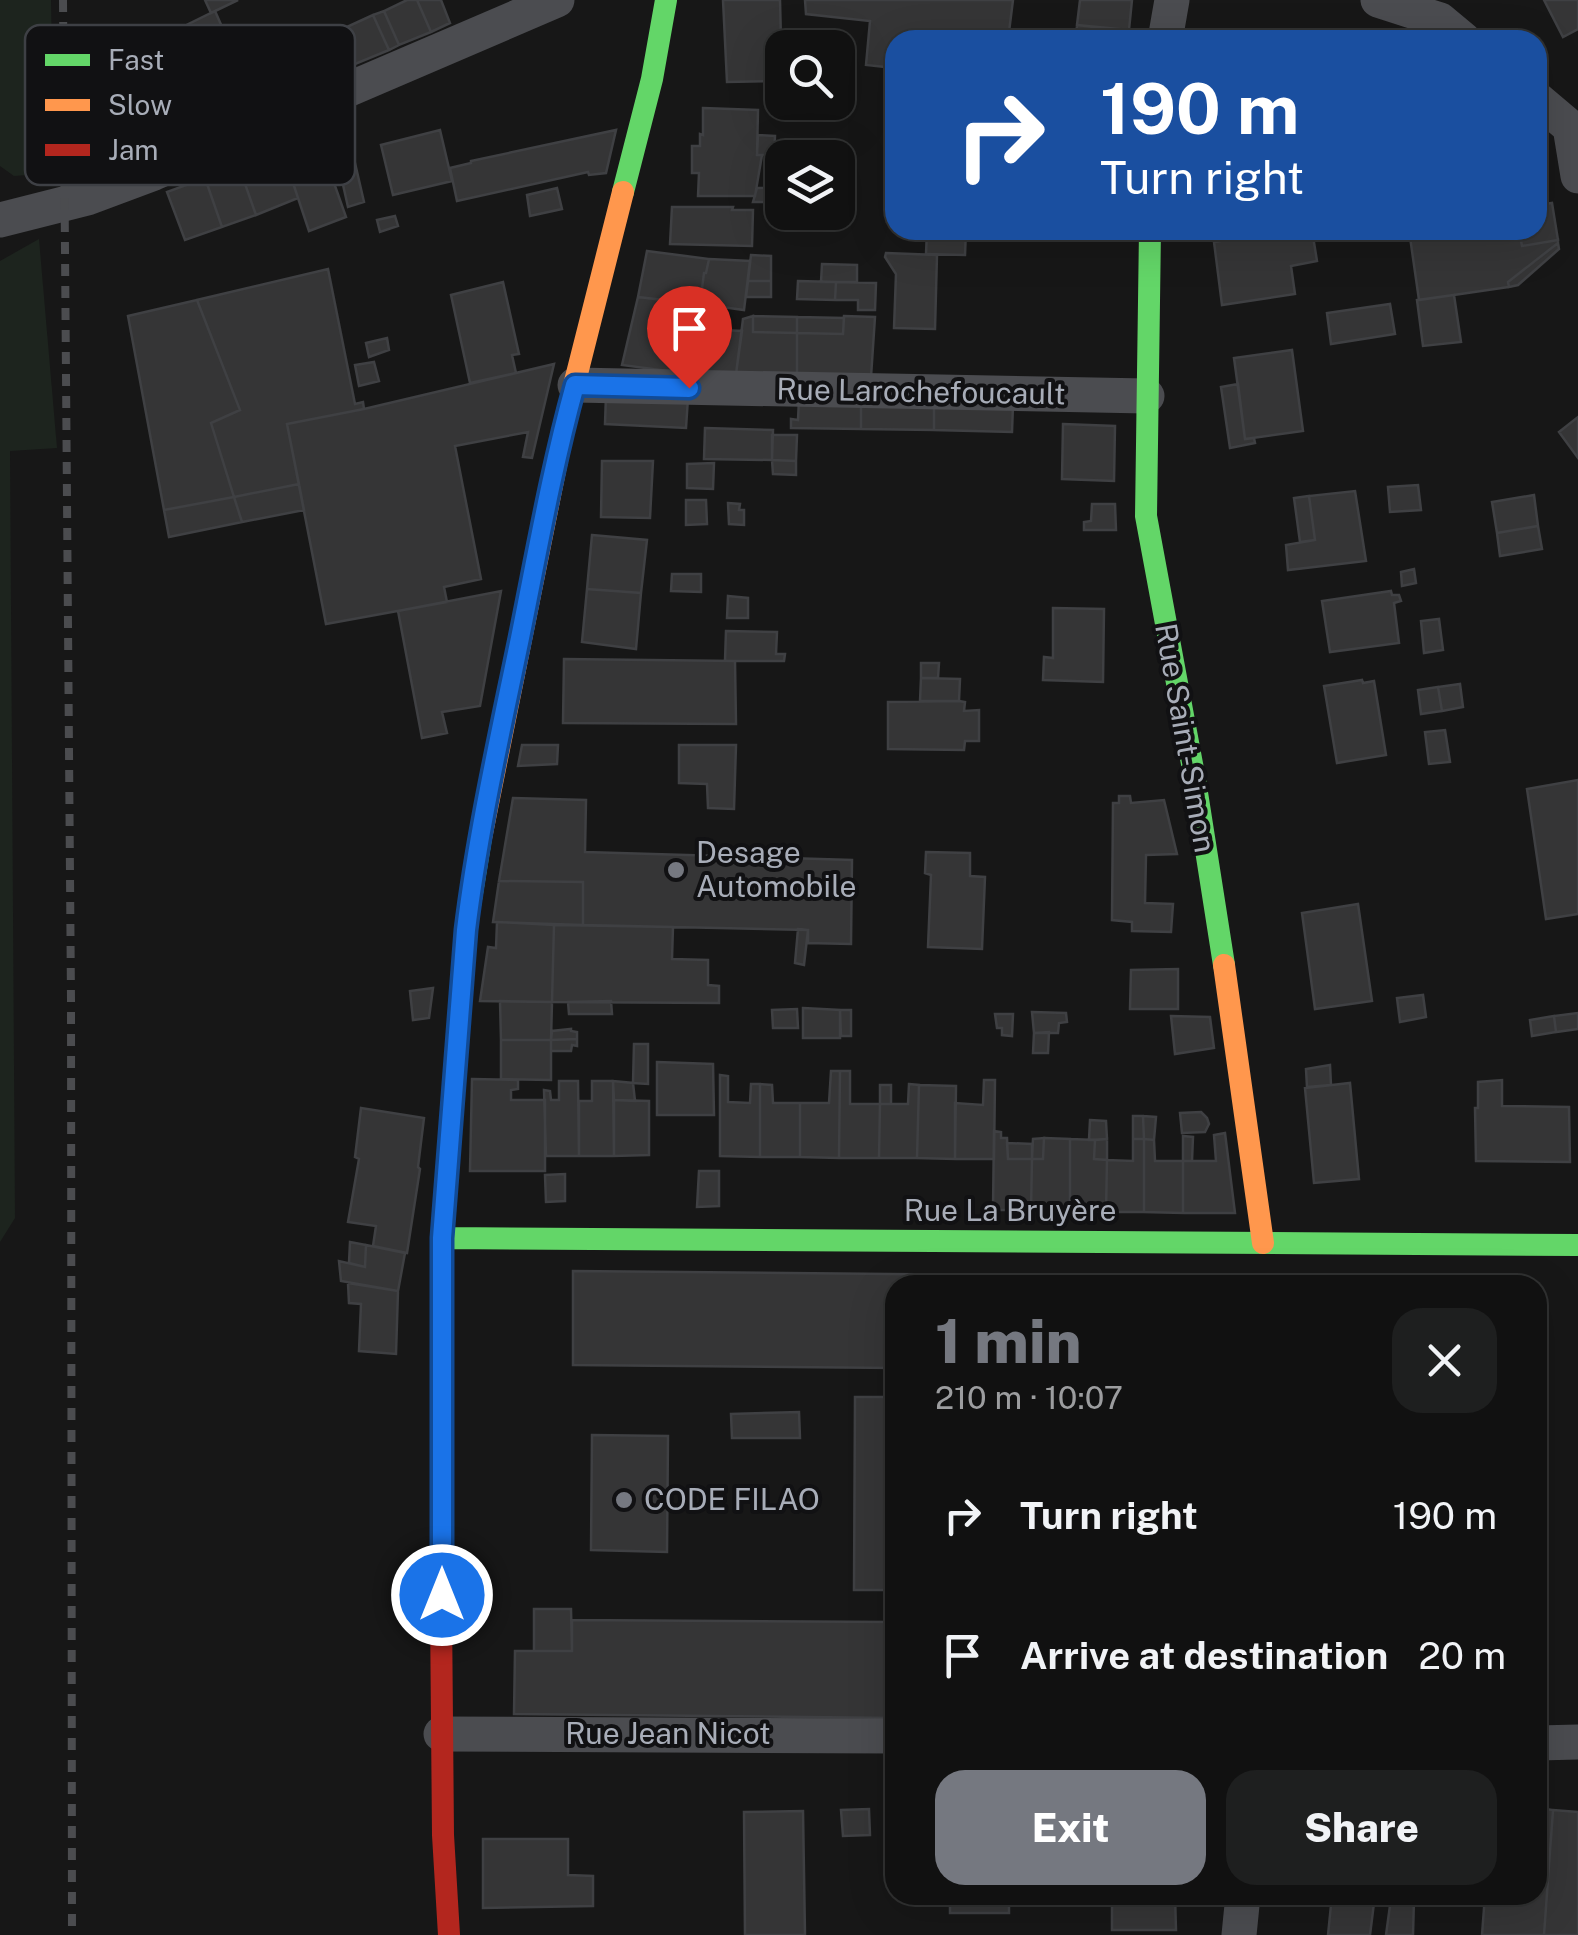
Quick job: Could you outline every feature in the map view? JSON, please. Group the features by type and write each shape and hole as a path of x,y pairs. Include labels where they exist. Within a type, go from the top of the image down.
{"street":[{"path":"355,87 557,0"},
{"path":"449,1935 441,1734 442,1238 471,889 528,598 575,385 652,79 666,0"},
{"path":"1168,30 1172,0"},
{"path":"1378,0 1440,20 1452,30"},
{"path":"1547,108 1570,127 1578,176"},
{"path":"0,220 122,185"},
{"name":"Rue Saint-Simon","path":"1150,240 1146,516 1200,817 1263,1243"},
{"name":"Rue Larochefoucault","path":"575,385 1148,396"},
{"name":"Rue La Bruyère","path":"442,1238 1578,1245"},
{"name":"Rue Jean Nicot","path":"441,1734 885,1736"},
{"path":"1547,1743 1578,1742"},
{"path":"1239,1935 1242,1905"}],"shaded area":[{"path":"0,0 51,0 51,25 25,25 25,175 14,176 0,166"},
{"path":"39,239 57,448 10,451 15,1218 0,1242 0,261"}],"building":[{"path":"205,0 238,0 211,13"},
{"path":"407,0 417,0 431,32 399,45 384,11"},
{"path":"417,0 441,0 450,23 431,32"},
{"path":"723,0 780,0 781,30 765,30 765,81 727,82"},
{"path":"805,0 1013,0 1009,30 885,30 885,67 866,65 870,21 806,14"},
{"path":"1080,0 1132,0 1129,30 1077,25"},
{"path":"1544,0 1578,0 1578,29 1563,37"},
{"path":"215,11 221,25 187,25"},
{"path":"384,11 399,45 389,50 373,15"},
{"path":"373,15 389,50 355,64 355,25 351,25"},
{"path":"1077,25 1118,30 1077,30"},
{"path":"703,108 758,110 757,155 762,155 755,196 698,196 699,173 692,173 692,146 700,146"},
{"path":"440,130 452,181 393,195 381,145"},
{"path":"616,130 606,173 588,172 457,201 450,168"},
{"path":"758,135 775,136 775,140 765,140 765,155 757,155"},
{"path":"355,163 364,202 348,207 343,185 355,185"},
{"path":"186,185 207,185 222,227 185,240 167,192"},
{"path":"207,185 245,185 256,215 222,227"},
{"path":"245,185 294,185 298,198 256,215"},
{"path":"294,185 335,185 346,217 309,231"},
{"path":"557,188 562,209 530,216 527,195"},
{"path":"757,188 765,188 765,202 753,202"},
{"path":"1552,203 1558,240 1522,246 1521,240 1547,240 1547,204"},
{"path":"672,207 753,210 752,246 670,244"},
{"path":"395,216 398,226 380,232 377,220"},
{"path":"927,240 966,240 965,255 926,254"},
{"path":"1314,240 1317,261 1291,266 1295,294 1222,305 1214,242"},
{"path":"1410,240 1521,240 1522,246 1558,240 1508,282 1509,287 1419,300"},
{"path":"1558,243 1559,249 1518,285 1509,287 1508,282"},
{"path":"647,251 709,259 700,304 638,297"},
{"path":"886,253 937,255 935,329 894,328 896,274"},
{"path":"751,255 771,256 771,281 748,281"},
{"path":"709,259 750,261 744,310 700,304"},
{"path":"822,264 857,265 857,282 821,282"},
{"path":"328,269 355,404 363,402 364,409 287,424 299,484 234,497 211,423 240,410 197,300"},
{"path":"748,281 771,281 771,297 746,297"},
{"path":"798,281 836,282 835,300 797,299"},
{"path":"503,282 519,354 512,355 516,373 470,383 451,295"},
{"path":"836,282 876,283 875,310 858,310 858,300 835,300"},
{"path":"1454,295 1461,342 1423,346 1417,300"},
{"path":"638,297 703,305 700,329 742,331 736,374 622,365"},
{"path":"197,300 240,410 211,423 234,497 164,510 128,316"},
{"path":"1390,304 1395,334 1331,344 1327,313"},
{"path":"753,316 797,317 797,333 753,332"},
{"path":"753,316 753,332 797,333 797,376 736,374 743,319"},
{"path":"844,316 875,317 871,377 797,376 797,333 843,334"},
{"path":"797,317 844,318 843,334 797,333"},
{"path":"387,338 389,350 369,357 366,343"},
{"path":"1292,350 1303,431 1245,439 1234,358"},
{"path":"374,362 379,381 359,386 355,365"},
{"path":"554,364 532,458 523,457 528,432 455,446 481,579 444,587 447,602 326,624 287,424"},
{"path":"1238,384 1245,439 1254,438 1255,443 1230,448 1221,387"},
{"path":"606,395 688,398 686,428 605,424"},
{"path":"799,399 861,401 861,429 791,428 791,419 798,420"},
{"path":"861,401 934,403 934,430 861,429"},
{"path":"934,403 1013,405 1012,432 934,430"},
{"path":"1578,417 1578,458 1559,432"},
{"path":"1063,424 1115,426 1114,481 1062,479"},
{"path":"705,428 773,430 772,460 704,459"},
{"path":"772,435 797,435 796,461 772,460"},
{"path":"772,460 796,461 796,475 773,474"},
{"path":"602,461 653,461 650,518 601,517"},
{"path":"714,463 713,489 687,488 687,464"},
{"path":"299,484 304,510 242,522 234,497"},
{"path":"1418,485 1421,510 1390,512 1388,487"},
{"path":"1355,491 1366,561 1288,570 1286,545 1315,540 1309,496"},
{"path":"1534,495 1538,526 1497,533 1492,502"},
{"path":"1309,496 1315,540 1300,542 1294,498"},
{"path":"234,497 242,522 169,537 164,510"},
{"path":"686,500 706,500 707,524 686,525"},
{"path":"728,503 740,504 744,525 729,524"},
{"path":"1092,504 1115,504 1116,530 1084,530 1084,522 1091,521"},
{"path":"1538,526 1542,549 1500,556 1497,533"},
{"path":"592,535 647,540 641,593 587,589"},
{"path":"1414,569 1416,583 1402,586 1401,572"},
{"path":"672,574 701,574 701,592 671,591"},
{"path":"587,589 641,593 636,649 582,642"},
{"path":"501,591 480,706 442,712 447,733 422,738 398,611"},
{"path":"1391,591 1401,601 1394,603 1399,643 1330,652 1322,601"},
{"path":"728,596 748,598 748,618 727,618"},
{"path":"1053,608 1104,609 1103,682 1043,680 1044,657 1053,658"},
{"path":"1439,619 1443,650 1424,653 1421,621"},
{"path":"726,631 777,632 776,654 785,654 784,661 725,661"},
{"path":"564,659 735,661 736,724 563,723"},
{"path":"921,663 939,663 938,678 921,678"},
{"path":"921,678 960,679 959,701 920,701"},
{"path":"1374,681 1386,755 1337,763 1324,686"},
{"path":"1460,684 1463,707 1442,711 1438,687"},
{"path":"1438,687 1442,711 1421,714 1418,690"},
{"path":"888,702 965,702 964,711 979,710 979,741 965,741 964,750 888,749"},
{"path":"1445,730 1450,762 1429,764 1425,732"},
{"path":"522,745 558,745 557,764 518,766"},
{"path":"679,745 736,745 734,809 708,808 707,784 679,783"},
{"path":"1578,780 1578,914 1546,919 1527,789"},
{"path":"1119,796 1130,796 1131,803 1164,800 1177,854 1146,855 1145,903 1173,904 1171,932 1132,931 1132,922 1112,920 1113,803 1119,803"},
{"name":"Desage Automobile","path":"513,798 586,800 585,852 852,860 851,944 808,943 808,930 583,925 583,882 499,881"},
{"path":"926,852 970,853 970,876 985,877 982,949 928,947 931,875 925,873"},
{"path":"499,881 583,882 583,925 493,922"},
{"path":"1358,904 1372,1001 1315,1009 1302,913"},
{"path":"497,922 554,925 552,1002 480,1001 488,947 496,948"},
{"path":"554,925 673,927 672,959 708,960 708,985 719,986 719,1003 552,1002"},
{"path":"798,929 808,930 804,965 795,963"},
{"path":"1178,969 1178,1009 1130,1009 1131,970"},
{"path":"433,988 429,1018 413,1020 410,991"},
{"path":"1423,995 1426,1017 1400,1022 1397,998"},
{"path":"500,1001 552,1002 551,1040 501,1040"},
{"path":"611,1001 612,1014 569,1014 568,1002"},
{"path":"803,1008 840,1010 840,1038 803,1038"},
{"path":"797,1009 798,1028 773,1028 772,1010"},
{"path":"840,1010 851,1010 851,1036 841,1036"},
{"path":"1032,1012 1066,1013 1067,1022 1059,1023 1058,1033 1034,1033"},
{"path":"1578,1013 1578,1029 1556,1032 1554,1016"},
{"path":"995,1014 1013,1014 1012,1036 1002,1035"},
{"path":"1171,1016 1210,1017 1214,1048 1175,1054"},
{"path":"1554,1016 1556,1032 1532,1036 1530,1020"},
{"path":"552,1031 577,1032 577,1039 551,1040"},
{"path":"1049,1032 1048,1053 1033,1053 1034,1033"},
{"path":"577,1039 577,1046 572,1045 571,1051 551,1051 551,1040"},
{"path":"501,1040 551,1040 551,1080 501,1079"},
{"path":"634,1044 648,1044 648,1084 633,1083"},
{"path":"657,1062 713,1064 714,1115 657,1115"},
{"path":"1330,1065 1331,1085 1307,1087 1306,1069"},
{"path":"831,1071 840,1071 839,1158 800,1157 800,1103 829,1103"},
{"path":"840,1071 850,1071 850,1104 880,1104 879,1158 839,1158"},
{"path":"720,1075 728,1076 728,1102 750,1103 751,1084 760,1084 760,1157 720,1156"},
{"path":"472,1079 518,1080 518,1089 511,1090 511,1100 545,1100 545,1171 470,1171"},
{"path":"984,1080 995,1080 994,1159 955,1159 955,1103 983,1105"},
{"path":"1502,1080 1502,1106 1569,1107 1570,1162 1476,1161 1478,1082"},
{"path":"559,1081 578,1081 579,1156 546,1156 544,1090 550,1091 551,1100 559,1100"},
{"path":"592,1081 613,1081 614,1156 579,1156 579,1101 592,1101"},
{"path":"613,1081 633,1083 635,1101 614,1100"},
{"path":"1350,1083 1359,1179 1314,1183 1305,1088"},
{"path":"760,1084 772,1085 773,1103 800,1103 800,1157 760,1157"},
{"path":"909,1084 919,1085 917,1158 879,1158 880,1104 908,1104"},
{"path":"880,1085 891,1085 891,1104 880,1104"},
{"path":"919,1085 956,1086 955,1159 917,1158"},
{"path":"614,1100 649,1101 649,1155 614,1156"},
{"path":"361,1108 424,1118 407,1253 373,1246 376,1226 348,1222 359,1159 355,1157"},
{"path":"1201,1112 1209,1124 1205,1132 1182,1133 1180,1113"},
{"path":"1133,1116 1143,1116 1144,1139 1133,1139"},
{"path":"1143,1116 1156,1117 1154,1140 1144,1139"},
{"path":"1090,1120 1106,1121 1107,1139 1089,1140"},
{"path":"994,1131 1007,1138 1008,1159 1032,1159 1031,1210 993,1210"},
{"path":"1225,1133 1235,1213 1183,1213 1183,1161 1216,1161 1214,1135"},
{"path":"1183,1136 1193,1137 1192,1161 1183,1161"},
{"path":"1044,1138 1070,1139 1070,1210 1031,1210 1032,1159 1043,1159"},
{"path":"1044,1138 1043,1159 1032,1159 1033,1139"},
{"path":"1070,1139 1095,1140 1094,1159 1107,1160 1106,1212 1070,1210"},
{"path":"1107,1139 1107,1160 1094,1159 1095,1140"},
{"path":"1133,1139 1144,1139 1144,1212 1106,1212 1107,1160 1133,1161"},
{"path":"1144,1139 1154,1140 1155,1161 1183,1161 1183,1213 1144,1212"},
{"path":"1007,1143 1032,1144 1032,1159 1008,1159"},
{"path":"699,1171 719,1171 719,1206 697,1207"},
{"path":"565,1174 565,1201 546,1202 545,1175"},
{"path":"350,1242 366,1245 365,1267 349,1263"},
{"path":"366,1245 405,1253 398,1291 341,1281 339,1261 365,1267"},
{"path":"573,1271 990,1275 885,1275 885,1368 573,1365"},
{"path":"348,1283 398,1291 396,1354 359,1351 361,1304 349,1303"},
{"path":"855,1397 885,1397 885,1590 854,1590"},
{"path":"799,1412 800,1438 732,1438 731,1414"},
{"path":"592,1435 668,1436 667,1552 591,1550"},
{"path":"534,1609 571,1609 572,1651 534,1651"},
{"path":"572,1620 885,1622 885,1718 514,1714 515,1651 572,1651"},
{"path":"869,1809 870,1835 843,1836 841,1810"},
{"path":"1547,1809 1553,1810 1547,1893"},
{"path":"1553,1810 1578,1812 1578,1935 1544,1935"},
{"path":"803,1811 805,1935 745,1935 744,1812"},
{"path":"483,1839 568,1839 568,1875 593,1876 593,1906 483,1908"},
{"path":"950,1905 1009,1905 1009,1913 950,1913"},
{"path":"1112,1905 1175,1905 1176,1930 1112,1930"},
{"path":"1331,1905 1374,1905 1370,1935 1328,1935"},
{"path":"1390,1905 1414,1905 1413,1935 1386,1935"},
{"path":"1484,1905 1546,1905 1544,1935 1482,1935"}],"railway":[{"path":"63,0 63,25"},
{"path":"64,185 71,1000 72,1935"}],"traffic: fast":[{"path":"623,192 652,79 666,0"},
{"path":"1150,240 1146,516 1195,780 1224,965"},
{"path":"441,1609 442,1238 466,930 481,838"},
{"path":"442,1238 1578,1245"}],"traffic: slow":[{"path":"481,838 565,421 623,192"},
{"path":"1224,965 1263,1243"}],"traffic: jam":[{"path":"441,1609 443,1835 449,1935"}],"place":[{"name":"Desage Automobile","path":"676,870"},
{"name":"CODE FILAO","path":"624,1500"}],"route":[{"path":"442,1595 442,1238 466,930 528,598 575,385 689,388"}]}
